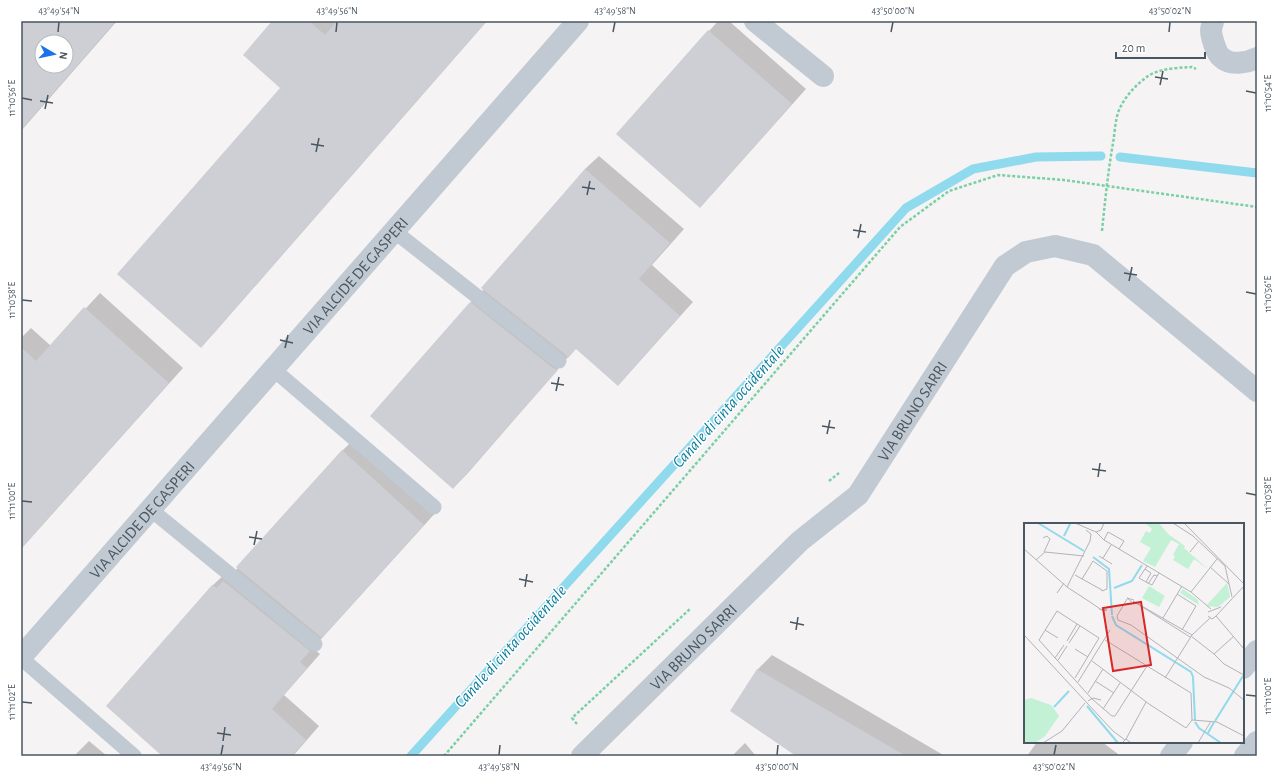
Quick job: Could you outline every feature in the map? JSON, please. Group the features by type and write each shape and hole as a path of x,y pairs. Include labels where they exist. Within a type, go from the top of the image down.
{"street":[{"name":"VIA ALCIDE DE GASPERI","path":"21,658 578,21"},
{"path":"755,21 823,76"},
{"path":"1213,21 1211,31 1220,57 1233,63 1248,62 1257,58"},
{"name":"VIA BRUNO SARRI","path":"588,750 800,541 858,495 1005,266 1026,252 1055,246 1093,255 1257,391"},
{"path":"1244,667 1257,651"},
{"path":"1245,756 1257,742"},
{"path":"1171,756 1181,743"}],"lane":[{"path":"394,230 559,361"},
{"path":"273,369 434,507"},
{"path":"150,509 316,644"},
{"path":"21,658 134,756"}],"path":[{"path":"1101,234 1106,183 1119,109 1136,86 1149,75 1168,69 1192,67 1198,70"},
{"path":"444,756 900,226 949,191 998,175 1064,180 1257,207"},
{"path":"827,483 839,473 843,466"},
{"path":"588,750 572,718 694,606"}],"building":[{"path":"21,21 116,21 74,69 74,34 34,34 34,74 70,74 21,130"},
{"path":"272,21 309,21 325,35 337,21 487,21 201,348 117,274 280,88 243,55"},
{"path":"708,30 792,104 700,208 616,134"},
{"path":"585,169 670,243 639,279 680,316 618,386 576,349 568,358 565,354 481,288"},
{"path":"470,302 553,368 558,370 453,489 370,416"},
{"path":"84,307 169,383 21,549 21,347 36,361"},
{"path":"342,450 424,525 322,638 236,567"},
{"path":"223,581 310,651 300,662 307,668 272,709 306,740 292,756 162,756 106,706 212,585 217,588"},
{"path":"757,669 906,756 796,756 730,711"}],"waterway":[{"name":"Canale di cinta occidentale","path":"411,756 906,208 973,169 1036,157 1101,156"},
{"name":"Canale di cinta occidentale","path":"1120,157 1257,173"}]}
